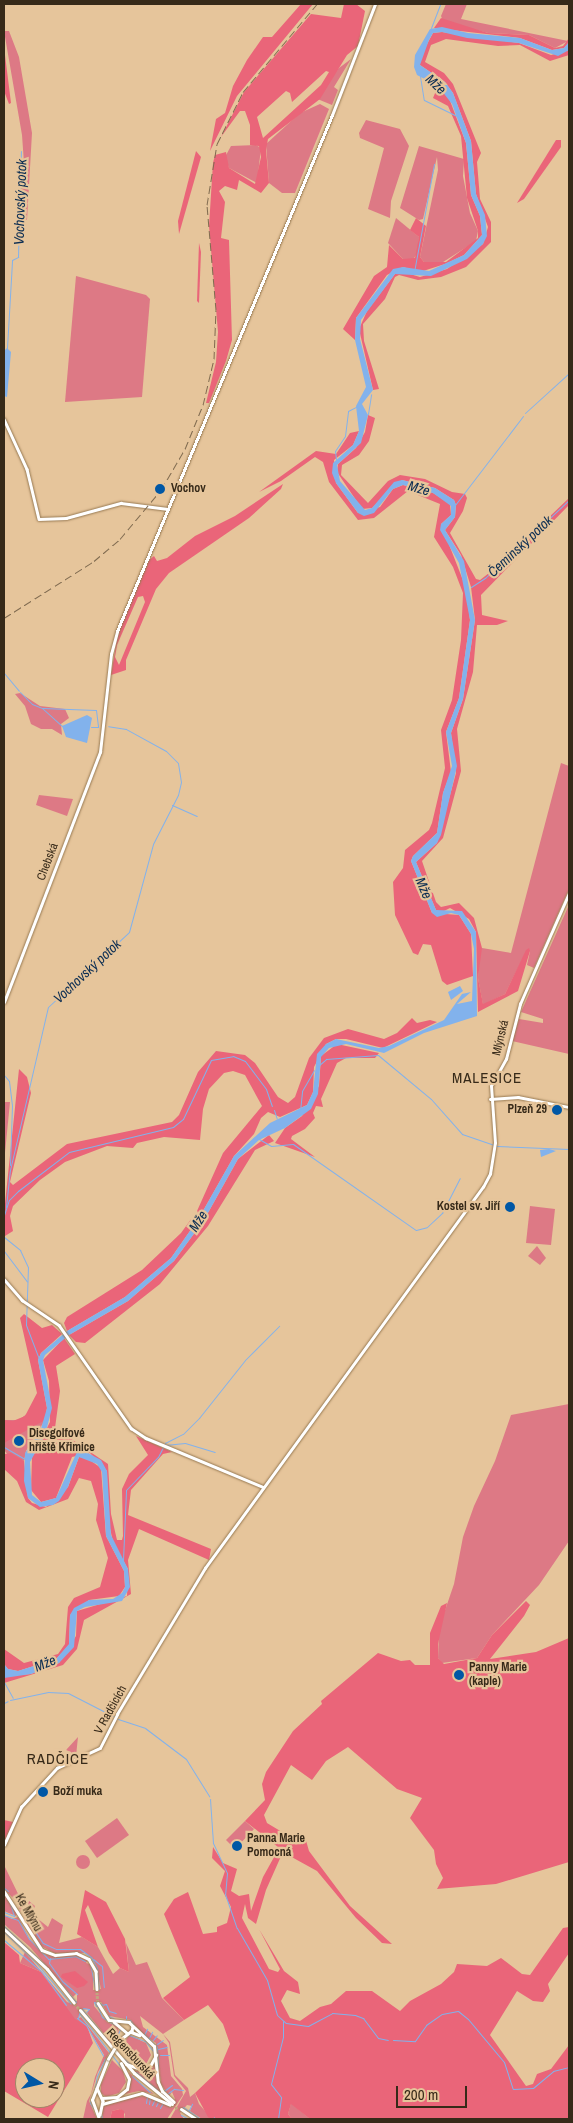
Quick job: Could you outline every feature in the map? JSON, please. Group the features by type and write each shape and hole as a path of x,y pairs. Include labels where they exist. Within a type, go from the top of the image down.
{"main road":[{"name":"Chebská","path":"4,1002 95,765 104,726 114,639 332,115 375,4"},
{"path":"4,1929 47,1969 74,2003"},
{"name":"Regensburská","path":"80,2010 119,2058 173,2104"},
{"path":"134,2027 152,2043 156,2052 158,2082 162,2091 173,2104"},
{"path":"129,2033 142,2036"},
{"path":"119,2058 133,2068 143,2070 152,2064 156,2052"},
{"path":"101,2097 119,2096 128,2086 128,2074 119,2058"},
{"path":"102,2105 142,2093 173,2104"},
{"path":"182,2110 196,2119"}],"street":[{"path":"4,419 28,469 39,519 66,518 121,503 169,509"},
{"name":"Mlýnská","path":"490,1099 496,1075 506,1059 520,1004 569,894"},
{"path":"490,1099 518,1097 569,1108"},
{"name":"V Radčicích","path":"4,1845 21,1807 57,1768 100,1748 117,1714 213,1557 475,1198 490,1174 494,1146 490,1099"},
{"path":"4,1279 23,1301 58,1325 131,1428 164,1446 263,1487"},
{"name":"Ke Mlýnu","path":"4,1892 42,1950 55,1955 76,1953 89,1959 96,1971 97,1989"},
{"path":"98,2003 110,2020 129,2033"},
{"path":"110,2020 130,2022 134,2027 120,2040"},
{"path":"99,2119 94,2097 97,2084 108,2059 120,2040 125,2023"},
{"path":"97,2084 102,2105 99,2119"},
{"path":"94,2097 101,2097"},
{"path":"95,2106 102,2105"}],"shaded area":[{"path":"301,4 313,4 237,96 210,151 216,119 225,113 233,86 247,60 263,37 272,37"},
{"path":"344,4 356,4 365,11 358,46 347,55 320,99 268,139 266,150 269,183 261,193 239,180 237,190 225,186 219,191 225,202 221,238 229,240 232,340 226,361 209,403 206,403 216,362 218,332 209,226 213,163 215,155 226,152 229,168 255,184 261,157 259,146 250,145 250,125 245,111 240,111 221,137 244,92 311,14 341,18","holes":["326,71 329,72 321,85 263,138 257,117 286,91 290,93 292,102"]},
{"path":"446,4 467,4 461,19 568,41 555,48 529,35 488,33 443,21 441,16"},
{"path":"441,18 488,33 529,35 555,48 563,46 569,38 569,42 564,48 552,50 520,38 434,28"},
{"path":"4,31 9,31 19,57 32,133 27,220 20,220 21,184 25,177 22,135"},
{"path":"442,32 519,43 551,55 569,50 569,55 550,61 520,45 498,46 446,39 431,45 425,62 444,73 453,84 481,153 477,162 480,199 491,222 491,242 466,267 441,277 418,280 399,275 395,277 385,299 363,324 364,341 379,389 373,390 359,329 367,311 395,274 403,272 420,277 447,269 483,244 488,227 476,194 471,141 453,93 445,82 420,65 420,57 433,33"},
{"path":"4,47 11,103 9,104 4,91"},
{"path":"351,59 334,87 338,90 332,105 315,98 339,68"},
{"path":"438,86 449,98 466,143 471,195 480,216 482,235 464,255 445,264 420,272 403,267 387,275 356,318 355,340 343,329 374,276 387,267 389,245 403,259 415,258 419,237 410,230 416,218 426,226 420,257 424,262 446,262 478,238 478,231 467,198 461,136 448,106 433,98"},
{"path":"320,104 329,109 295,193 282,193 269,183 266,144 300,113"},
{"path":"366,120 400,129 409,146 391,201 390,218 368,209 384,148 360,138 359,133"},
{"path":"556,140 561,140 561,147 524,199 517,203"},
{"path":"256,145 261,148 257,183 229,168 225,157 231,146"},
{"path":"419,146 464,159 463,176 470,213 478,231 476,241 440,264 424,262 420,257 438,170 437,157 423,219 419,220 400,208"},
{"path":"196,151 201,157 179,234 178,221"},
{"path":"396,218 419,237 418,252 413,260 403,259 388,243"},
{"path":"199,243 201,252 199,303 197,301"},
{"path":"76,276 146,295 150,299 142,397 65,402"},
{"path":"368,415 375,418 369,441 359,455 342,465 341,475 368,503 388,481 400,475 425,479 452,492 465,494 467,498 463,511 450,533 476,579 480,580 498,566 569,498 569,505 481,595 482,615 508,621 497,625 477,625 473,672 457,729 461,771 443,838 422,861 436,902 441,907 459,903 474,918 482,948 478,978 483,1004 505,994 526,950 529,948 530,951 518,991 478,1012 476,932 469,919 450,908 442,912 436,910 416,862 437,843 456,773 451,733 463,699 475,620 471,587 461,555 445,530 455,517 456,505 454,500 435,488 402,480 372,508 362,509 337,472 338,464 356,448 365,432"},
{"path":"359,431 353,445 334,460 336,483 358,513 380,507 393,489 403,485 433,493 450,504 451,515 441,524 466,588 470,620 459,698 446,732 451,772 443,793 437,833 413,856 411,861 432,913 459,915 471,934 473,976 447,985 442,981 431,945 423,944 418,955 413,953 395,915 393,882 403,868 405,850 429,830 432,823 445,768 441,730 452,700 461,640 463,593 453,567 434,537 440,504 408,491 374,518 358,520 329,482 323,462 315,457 281,481 259,492 316,451 336,454 350,433"},
{"path":"283,484 281,489 249,518 169,573 156,589 126,660 126,670 111,675 118,633 149,560 154,556 157,561 167,558 195,536 235,516","holes":["143,596 145,602 119,665 115,657 117,645 138,597"]},
{"path":"20,693 40,706 65,709 69,718 61,724 62,735 52,729 41,729 31,724 25,706 15,694"},
{"path":"561,763 569,766 569,889 534,968 527,965 530,951 526,952 505,994 483,1005 478,978 480,951 482,948 511,953"},
{"path":"39,795 73,799 67,816 36,805"},
{"path":"568,907 569,1054 512,1041 519,1019 543,1023 543,1019 521,1012"},
{"path":"412,1018 417,1023 430,1020 437,1022 383,1048 346,1039 336,1039 326,1044 314,1067 313,1092 307,1105 280,1117 268,1112 261,1118 254,1134 234,1156 199,1218 171,1258 125,1297 67,1331 64,1323 67,1317 142,1270 181,1233 197,1211 223,1153 262,1106 245,1075 233,1071 224,1073 209,1089 203,1109 200,1140 164,1137 137,1143 133,1148 107,1146 65,1162 40,1180 13,1206 10,1216 13,1231 5,1236 4,1213 19,1069 27,1077 31,1093 10,1182 13,1185 67,1144 172,1122 179,1115 198,1072 216,1051 245,1055 255,1063 278,1097 288,1103 295,1097 309,1058 324,1038 348,1029 384,1039 397,1033"},
{"path":"337,1044 379,1053 375,1058 346,1058 337,1063 321,1099 323,1107 316,1106 313,1113 315,1118 305,1129 292,1136 291,1139 315,1157 275,1143 285,1128 302,1116 319,1086 321,1056"},
{"path":"4,1102 10,1102 4,1163"},
{"path":"269,1135 274,1141 255,1150 208,1226 160,1284 85,1343 76,1342 69,1335 128,1301 174,1261 204,1220 238,1159"},
{"path":"530,1206 555,1209 551,1245 526,1243"},
{"path":"537,1246 546,1258 540,1265 528,1256"},
{"path":"24,1314 42,1328 52,1325 62,1334 41,1353 38,1360 47,1408 45,1420 4,1443 4,1420 13,1421 25,1416 37,1393 20,1318"},
{"path":"64,1338 75,1354 56,1366 60,1391 55,1428 108,1464 111,1514 117,1540 122,1540 123,1536 122,1489 129,1474 148,1455 136,1436 172,1452 163,1454 131,1490 128,1515 211,1549 209,1560 139,1529 128,1560 131,1594 84,1620 77,1649 63,1665 4,1683 5,1676 31,1674 59,1663 76,1636 77,1611 127,1596 128,1569 113,1542 108,1519 107,1471 90,1453 72,1457 56,1498 41,1502 31,1490 32,1457 50,1422 49,1381 43,1360"},
{"path":"569,1404 569,1541 539,1585 492,1635 477,1658 442,1663 438,1658 439,1628 454,1584 463,1537 474,1506 495,1461 511,1415"},
{"name":"Discgolfové hřiště Křimice","path":"38,1405 45,1420 26,1451 24,1461 8,1455 4,1450 4,1420 19,1420"},
{"path":"11,1453 24,1461 28,1498 32,1503 46,1507 68,1487 79,1457 87,1458 101,1468 106,1536 124,1571 125,1587 119,1596 89,1600 70,1615 69,1645 56,1659 18,1671 8,1669 4,1664 4,1649 24,1663 58,1654 65,1644 68,1607 74,1598 100,1587 108,1558 96,1520 98,1504 91,1481 79,1478 68,1499 39,1510 26,1502 17,1481 4,1469 5,1454"},
{"path":"526,1601 530,1605 524,1616 490,1659 536,1652 569,1638 569,1862 496,1884 437,1889 443,1878 436,1864 434,1850 410,1818 422,1798 397,1789 348,1747 326,1761 312,1780 291,1765 264,1815 267,1823 282,1832 305,1837 309,1851 350,1906 392,1944 382,1943 356,1918 317,1871 288,1855 245,1821 265,1800 262,1784 266,1772 293,1731 322,1704 321,1701 378,1653 401,1661 410,1660 415,1665 430,1665 430,1633 441,1606 447,1603 438,1644 438,1658 444,1664 477,1658 492,1635"},
{"path":"78,1737 76,1756 73,1757 71,1752 66,1750"},
{"path":"117,1818 129,1835 97,1858 85,1841"},
{"path":"4,1820 13,1822 4,1843"},
{"path":"245,1821 254,1829 235,1849 226,1840"},
{"path":"213,1847 223,1863 237,1869 231,1891 239,1896 249,1894 251,1911 263,1877 278,1850 282,1854 266,1890 256,1924 248,1918 245,1904 242,1918 269,1969 278,1972 280,1969 259,1929 284,1971 298,1982 300,1994 287,1990 281,2001 290,2018 300,2021 320,2007 331,2004 346,1991 372,1991 400,2011 410,2001 441,1984 454,1972 457,1964 487,1966 501,1958 522,1974 530,1975 563,1928 569,1927 569,1953 548,1984 550,1991 543,2002 533,2001 517,1991 490,2035 526,2086 533,2084 537,2074 551,2069 569,2045 569,2119 310,2119 291,2104 288,2114 292,2119 212,2119 208,2117 195,2093 219,2070 230,2044 223,2024 208,2005 184,2020 163,1998 190,1977 164,1914 174,1899 188,1892 203,1934 217,1932 217,1927 227,1923 231,1907 220,1886 225,1871 212,1858"},
{"path":"83,1855 88,1857 90,1862 88,1867 83,1869 78,1867 76,1862 78,1857"},
{"path":"4,1865 24,1906 21,1912 16,1901 4,1889"},
{"path":"85,1890 106,1902 125,1939 129,1972 120,1968 109,1953 88,1905 85,1910 98,1947 77,1934"},
{"path":"4,1893 17,1913 16,1916 4,1911"},
{"path":"29,1901 35,1906 32,1914 48,1927 52,1918 63,1925 59,1943 82,1937 98,1947 113,1974 120,1968 129,1972 126,1943 136,1965 147,1962 162,1998 184,2020 163,2034 140,2016 143,2027 167,2045 171,2076 182,2089 183,2095 167,2119 124,2119 125,2114 120,2109 112,2111 110,2119 102,2119 103,2106 127,2097 146,2096 169,2106 175,2099 172,2092 169,2096 161,2084 156,2043 137,2030 131,2020 109,2016 101,2002 94,2002 94,2006 107,2022 118,2027 119,2035 113,2045 87,2013 89,2009 79,2010 79,2018 81,2017 109,2053 98,2072 89,2101 97,2119 83,2119 87,2101 104,2055 87,2026 74,2020 41,1972 20,1963 25,1952 67,2002 73,2004 77,2001 77,1993 73,1997 30,1947 4,1924 4,1915 12,1919 18,1917 29,1938 44,1954 57,1957 77,1955 88,1959 86,1963 90,1964 93,1972 93,1990 101,1989 97,1970 93,1959 85,1953 54,1953 41,1946 24,1919"},
{"path":"4,1942 19,1955 20,1963 41,1972 75,2019 87,2026 93,2043 65,2089 65,2058 15,2058 15,2098 4,2091"},
{"path":"75,1971 88,1982 84,1986 77,1988 61,1977 62,1974"},
{"path":"163,2034 170,2042 175,2075 188,2088 190,2097 195,2093 199,2104 212,2119 202,2119 190,2111 192,2106 187,2105 180,2113 184,2119 170,2119 186,2091 174,2076 169,2043"},
{"path":"129,2035 146,2043 151,2055 146,2064 135,2064 120,2050"},
{"path":"112,2060 123,2071 126,2082 119,2093 106,2097 101,2093 101,2084"},
{"path":"155,2063 156,2081 163,2096 132,2070 144,2072"},
{"path":"129,2072 154,2094 139,2091 125,2094 131,2081"},
{"path":"291,2103 310,2119 292,2119 288,2114"},
{"path":"33,2108 53,2108 48,2117"},
{"path":"120,2109 124,2111 124,2119 110,2119 112,2111"}],"water":[{"name":"Mže","path":"442,27 468,33 520,38 552,50 564,48 569,42 569,50 558,56 519,43 467,38 442,32 433,33 429,40 420,65 445,82 453,93 471,141 476,194 485,215 487,236 483,244 467,259 431,276 395,274 361,320 360,339 373,390 362,404 368,415 361,443 337,465 340,481 365,510 372,508 394,482 402,480 435,488 454,500 456,505 455,517 445,530 464,561 475,620 463,699 451,733 457,766 441,835 437,843 416,862 436,910 462,911 476,932 477,1016 424,1033 384,1053 346,1044 329,1048 321,1057 318,1094 311,1109 285,1128 259,1140 238,1159 204,1220 174,1261 128,1301 69,1335 45,1355 43,1360 52,1408 45,1435 30,1462 32,1495 41,1502 56,1498 77,1452 84,1451 101,1460 107,1471 111,1535 128,1569 130,1587 122,1601 85,1607 77,1611 74,1647 59,1663 31,1674 4,1678 4,1664 8,1669 18,1671 56,1659 69,1644 70,1615 74,1608 89,1600 113,1599 122,1593 125,1587 124,1571 106,1536 102,1472 97,1464 79,1457 68,1487 59,1501 53,1505 40,1507 28,1498 24,1481 25,1453 40,1432 47,1408 38,1360 41,1353 67,1331 125,1297 171,1258 199,1218 234,1156 270,1123 307,1105 313,1092 317,1054 326,1044 336,1039 379,1048 389,1046 444,1020 462,994 471,992 457,1004 472,1001 474,949 471,934 459,915 451,913 437,917 432,913 411,861 413,856 437,833 443,793 452,766 446,732 459,698 470,620 459,563 440,530 441,524 451,515 451,506 433,493 403,485 393,489 374,513 364,516 358,513 336,483 332,473 333,463 353,445 359,431 356,406 366,387 355,340 356,318 393,269 403,267 429,271 464,255 482,235 480,216 471,195 466,143 452,104 438,86 417,75 414,67 415,55 430,29"},
{"path":"7,348 11,352 7,397 4,396 4,351"},
{"path":"87,715 92,718 87,743 66,737 62,726"},
{"path":"460,986 463,991 451,1000 448,992"},
{"path":"549,1149 556,1151 541,1157 540,1150"}],"waterway":[{"path":"431,28 440,4"},
{"name":"Mže","path":"420,76 424,100 457,116"},
{"name":"Vochovský potok","path":"7,348 12,260 18,257 21,151"},
{"path":"414,272 434,164"},
{"path":"525,413 569,373"},
{"path":"368,414 371,394"},
{"path":"336,459 335,451 345,436 348,411 356,407"},
{"path":"455,505 523,416"},
{"name":"Čeminský potok","path":"471,587 485,578 569,500"},
{"name":"Vochovský potok","path":"4,673 19,691"},
{"name":"Vochovský potok","path":"20,692 32,704 42,708 96,710 98,727 91,727"},
{"path":"42,708 62,726"},
{"name":"Vochovský potok","path":"6,1207 10,1170 48,1007 129,932 153,844 178,795 181,782 178,763 166,751 126,729 108,726"},
{"path":"172,805 197,816"},
{"path":"318,1066 326,1059 378,1055 431,1099 462,1134 497,1146 569,1149"},
{"path":"4,1215 9,1200 18,1191 69,1152 173,1127 183,1119 211,1060 233,1056 245,1061 266,1089 272,1106"},
{"path":"300,1111 302,1091 314,1070"},
{"path":"4,1075 9,1081 12,1105 10,1165"},
{"path":"274,1110 277,1119"},
{"path":"259,1139 271,1146 293,1144 416,1230 427,1227 442,1213 460,1178"},
{"path":"4,1237 20,1250 28,1267 26,1325 39,1359"},
{"path":"4,1251 27,1281"},
{"path":"123,1560 126,1490 158,1457 165,1443 183,1434 199,1418 246,1359 279,1326"},
{"path":"165,1445 185,1443 215,1452"},
{"path":"4,1447 25,1459"},
{"path":"4,1682 13,1698"},
{"path":"10,1700 48,1692 68,1693 113,1716"},
{"path":"4,1703 8,1701"},
{"path":"118,1719 145,1728 186,1759 209,1796"},
{"path":"210,1799 213,1843 227,1873 225,1894 237,1928 267,1980 277,2015 286,2023 308,2026 332,2013 355,2015 363,2018 378,2038 388,2040"},
{"path":"4,1888 8,1891"},
{"path":"4,1912 14,1916 10,1903"},
{"path":"26,1910 26,1918 43,1943 56,1949 80,1949 91,1957 97,1968 99,1989"},
{"path":"4,1915 18,1920 29,1939 48,1959 75,1956 85,1961"},
{"path":"4,1926 45,1965"},
{"path":"4,1932 37,1964 71,2004"},
{"path":"4,1940 41,1971 66,2005"},
{"path":"50,1958 49,1963 62,1981 77,1994"},
{"path":"93,1959 102,1966 104,1987"},
{"path":"90,1963 95,1989"},
{"path":"49,1970 76,2002"},
{"name":"Ke Mlýnu","path":"96,2006 94,2002 102,2004"},
{"path":"96,2003 102,2017 117,2026"},
{"path":"102,2005 106,2004 109,2011 116,2013"},
{"path":"83,2008 89,2009 86,2012"},
{"path":"82,2009 109,2042"},
{"path":"78,2018 80,2011"},
{"path":"393,2040 415,2041 426,2025 442,2014 458,2011 468,2019 504,2062 513,2089 533,2088 553,2071 569,2067"},
{"path":"79,2013 122,2068"},
{"path":"107,2015 115,2019"},
{"path":"77,2018 86,2025 103,2056"},
{"path":"130,2020 135,2027"},
{"path":"278,2119 281,2097 271,2084 283,2037 283,2021"},
{"path":"113,2045 120,2029"},
{"path":"144,2035 147,2029"},
{"path":"149,2038 152,2032"},
{"path":"144,2034 157,2047 158,2069"},
{"path":"129,2035 145,2041 153,2051"},
{"path":"153,2040 157,2035"},
{"path":"116,2049 122,2040"},
{"path":"157,2044 163,2040"},
{"path":"158,2049 167,2047"},
{"path":"160,2055 169,2055"},
{"path":"123,2058 130,2064"},
{"path":"94,2094 97,2076 105,2059"},
{"path":"136,2072 159,2091"},
{"path":"132,2076 150,2092"},
{"path":"164,2091 172,2085"},
{"path":"167,2094 174,2089 183,2090"},
{"path":"92,2097 90,2103 94,2109"},
{"path":"146,2103 147,2097"},
{"path":"149,2104 150,2097"},
{"path":"152,2105 155,2099"},
{"path":"156,2106 159,2100"},
{"path":"160,2108 163,2103"},
{"path":"189,2110 192,2104"},
{"path":"183,2107 201,2119"},
{"path":"101,2113 102,2119"},
{"path":"181,2115 189,2119"}],"tunnel":[{"path":"97,1989 98,2003"},
{"path":"74,2003 80,2010"},
{"path":"171,2105 181,2110"}],"railway":[{"path":"4,618 94,561 120,539 161,490 185,449 203,405 214,359 216,310 207,205 217,144 243,92 317,4"}],"place":[{"name":"Vochov","path":"160,489"},
{"name":"Plzeň 29","path":"557,1110"},
{"name":"Kostel sv. Jiří","path":"510,1207"},
{"name":"Discgolfové hřiště Křimice","path":"19,1441"},
{"name":"Panny Marie (kaple)","path":"459,1675"},
{"name":"Boží muka","path":"43,1792"},
{"name":"Panna Marie Pomocná","path":"237,1846"}],"district":[{"name":"MALESICE","path":"487,1078"},
{"name":"RADČICE","path":"58,1759"}]}
